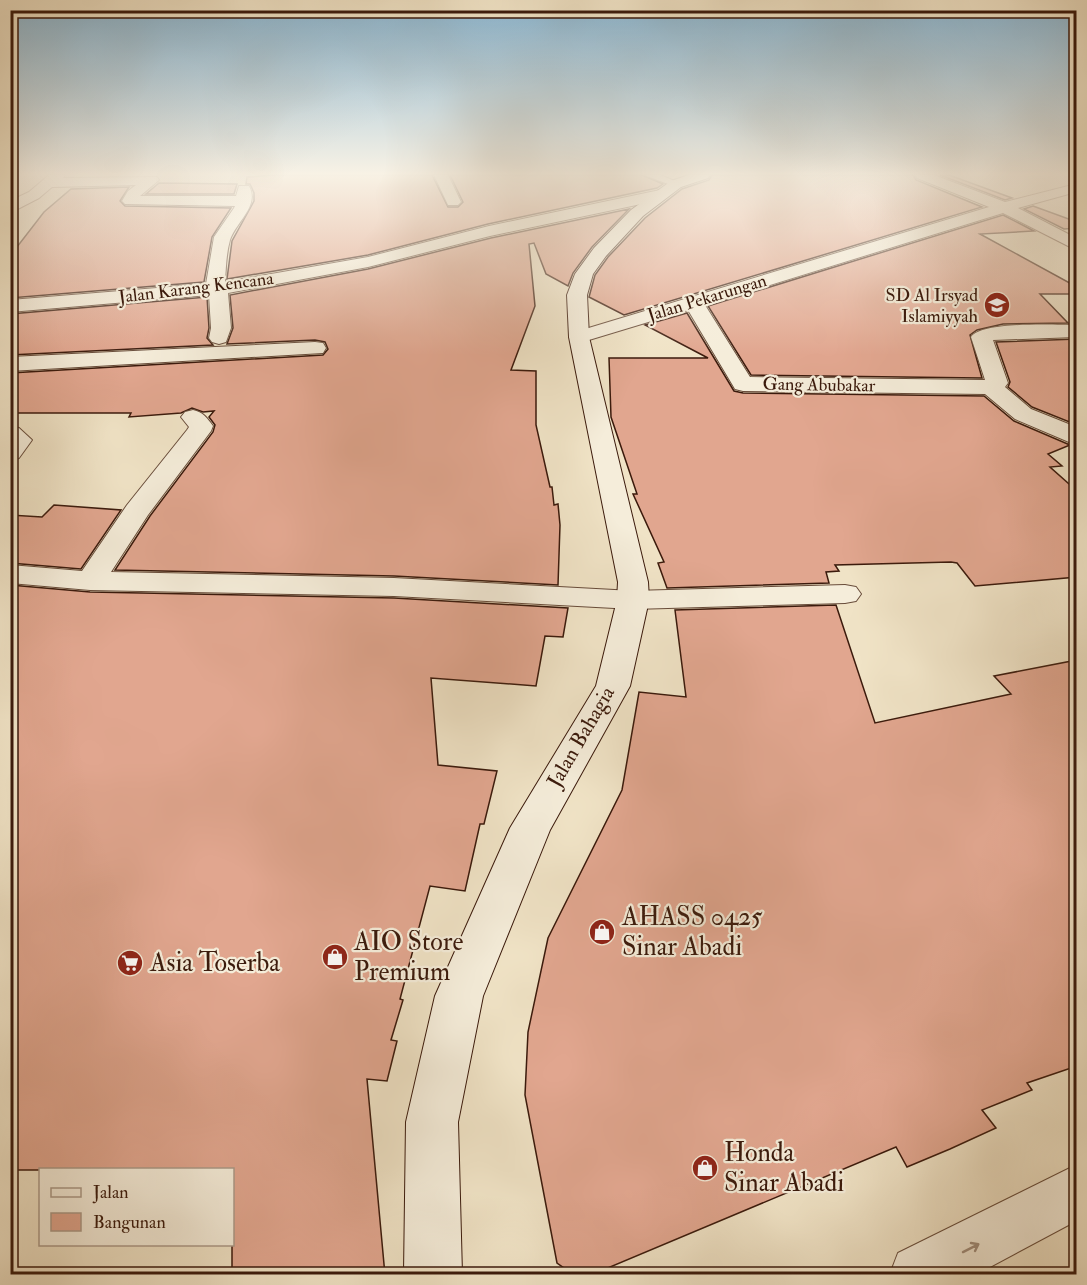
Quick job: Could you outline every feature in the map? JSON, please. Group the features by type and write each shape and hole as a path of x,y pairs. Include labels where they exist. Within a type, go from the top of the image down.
{"street":[{"path":"219,338 221,328 216,289 222,235"},
{"name":"Jalan Karang Kencana","path":"10,306 216,289 368,262 474,235"},
{"name":"Jalan Bahagia","path":"433,1275 432,1122 459,996 530,828 613,686 633,600 633,582 579,338 577,295 584,274 616,235"},
{"name":"Jalan Pekarungan","path":"579,338 912,235"},
{"path":"1058,235 1077,245"},
{"name":"Gang Abubakar","path":"693,302 740,382 744,384 991,387"},
{"path":"1077,331 993,333 981,337 998,383 991,387 1023,414 1077,438"},
{"path":"10,363 315,348"},
{"path":"90,581 137,511 199,431 201,426 193,417"},
{"path":"10,434 20,440 10,453"},
{"path":"10,574 90,581 394,587 633,600 845,594"},
{"path":"919,1275 1077,1192"}],"building":[{"path":"26,235 213,235 204,282 10,298 10,256"},
{"path":"235,235 446,235 368,255 227,279 232,241"},
{"path":"505,235 604,235 573,273 568,286 546,274 534,243 529,244 535,306 511,370 536,371 536,425 550,487 552,487 554,505 558,504 560,525 558,585 394,576 115,570 150,516 213,432 215,425 209,417 214,411 203,412 192,408 181,413 129,417 131,413 10,413 10,373 323,355 328,349 325,342 315,340 227,344 233,328 230,295 368,269"},
{"path":"629,235 889,235 624,315 589,297 595,275"},
{"path":"938,235 982,235 1077,287 1077,294 1040,294 1068,323 1003,324 977,330 970,335 982,378 751,375 708,306"},
{"path":"207,297 209,328 207,338 213,345 10,355 10,314"},
{"path":"687,313 734,391 743,393 984,396 1014,421 1070,445 1048,454 1062,466 1050,467 1077,491 1077,577 975,586 957,563 951,562 835,565 839,571 826,572 829,583 667,588 658,563 664,562 633,494 637,494 611,417 609,358 708,358 645,325"},
{"path":"1077,339 1077,425 1032,407 1008,387 1010,382 996,342"},
{"path":"54,505 121,510 81,569 10,563 10,515 42,517"},
{"path":"10,585 90,592 394,598 568,608 563,637 545,636 536,686 431,678 438,765 497,771 484,824 480,824 465,891 430,886 400,999 403,1000 391,1040 397,1041 387,1081 367,1079 385,1275 232,1275 234,1168 10,1170"},
{"path":"836,605 875,723 1011,694 994,676 1077,660 1077,1066 1027,1083 1032,1090 982,1110 996,1128 907,1167 896,1147 591,1275 574,1275 557,1263 525,1095 528,1032 548,938 622,790 639,692 686,697 675,610"}],"place":[{"name":"SD Al Irsyad Islamiyyah","path":"997,305"},
{"name":"AHASS 0425 Sinar Abadi","path":"602,932"},
{"name":"AIO Store Premium","path":"335,957"},
{"name":"Asia Toserba","path":"130,963"},
{"name":"Honda Sinar Abadi","path":"705,1168"}]}
